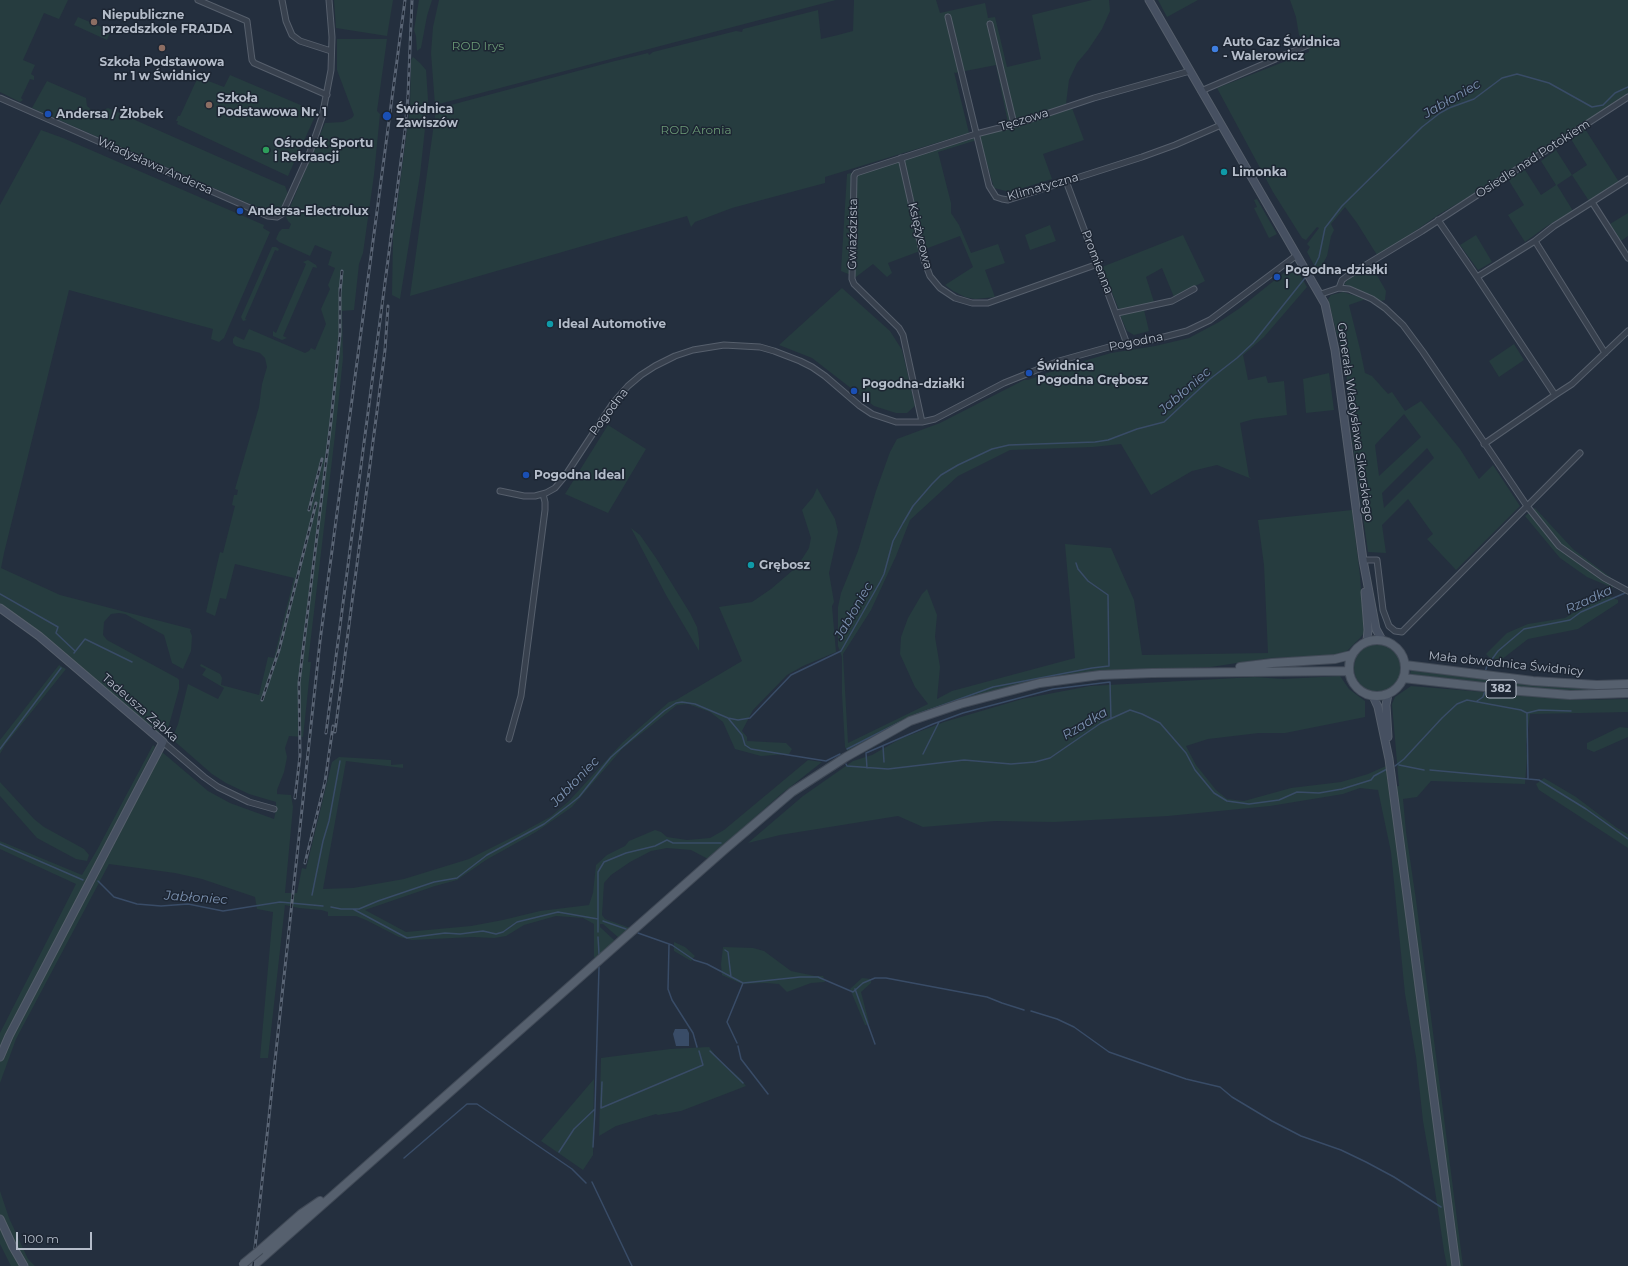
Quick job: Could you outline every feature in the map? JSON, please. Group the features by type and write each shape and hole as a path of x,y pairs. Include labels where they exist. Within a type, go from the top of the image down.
{"main road":[{"path":"1382,640 1391,643 1403,656 1405,665 1403,678 1394,690 1388,694 1373,696 1365,694 1354,684 1349,671 1351,655 1358,647 1367,641 1382,640"},
{"path":"1216,672 1258,664 1335,659 1351,655"},
{"name":"Mała obwodnica Świdnicy","path":"1405,665 1539,682 1597,686 1628,684"},
{"path":"256,1264 724,850 792,792 846,757 910,721 960,704 1040,683 1100,675 1349,671"},
{"name":"Mała obwodnica Świdnicy","path":"1403,678 1570,695 1628,693"},
{"path":"242,1265 301,1214 343,1187"}],"street":[{"path":"198,0 247,21 252,60 254,63 327,95 331,51 329,0"},
{"path":"282,0 286,21 292,35 300,41 331,51"},
{"name":"Generała Władysława Sikorskiego","path":"1149,0 1188,71 1321,294 1329,318 1335,350 1364,560 1376,629 1382,640"},
{"name":"Klimatyczna","path":"948,17 989,186 996,197 1008,200 1169,147 1221,125"},
{"path":"990,24 1014,124"},
{"path":"1201,91 1308,45"},
{"name":"Tęczowa","path":"859,171 1094,98 1188,71"},
{"name":"Władysława Andersa","path":"0,98 269,217 280,216 294,187 315,140 327,95"},
{"name":"Osiedle nad Potokiem","path":"1339,288 1342,280 1346,277 1438,220 1628,97"},
{"name":"Księżycowa","path":"901,158 924,260 930,276 940,288 955,298 972,303 988,303 1098,264"},
{"name":"Gwiaździsta","path":"859,171 854,176 852,279 854,284 899,328 903,335 922,422"},
{"path":"1477,276 1534,242 1554,226 1628,179"},
{"name":"Promienna","path":"1066,181 1117,313 1127,344"},
{"path":"1592,202 1628,258"},
{"path":"1438,220 1477,276 1555,396"},
{"path":"1534,242 1605,353"},
{"name":"Pogodna","path":"500,491 524,496 535,496 555,488 565,476 612,403 628,386 642,375 675,356 709,346 724,345 760,347 800,361 825,376 860,406 872,414 896,422 922,422 935,419 1004,383 1059,361 1109,347 1156,339 1187,331 1210,320 1297,255"},
{"path":"1321,294 1339,288 1349,289 1372,299 1385,308 1403,325 1423,352 1527,506 1559,546 1604,578 1628,591"},
{"path":"1117,313 1172,301 1194,289"},
{"path":"1484,444 1572,384 1628,332"},
{"path":"1364,560 1377,560 1383,610 1389,626 1395,631 1402,632 1580,453"},
{"path":"509,739 521,696 545,510 543,494"},
{"name":"Generała Władysława Sikorskiego","path":"1364,560 1368,630 1367,641"},
{"name":"Tadeusza Ząbka","path":"0,608 39,636 218,788 249,802 274,809"},
{"path":"1388,694 1386,705 1389,759"},
{"path":"1373,696 1378,706 1389,759 1456,1266"},
{"path":"0,1057 9,1036 163,742"},
{"path":"0,1219 12,1247 24,1266"}],"green space":[{"path":"0,0 68,0 59,19 44,13 23,60 35,65 31,74 34,76 34,80 30,79 21,98 23,100 20,102 0,92"},
{"path":"334,0 393,0 387,36 336,28"},
{"path":"419,0 432,0 427,16 421,48 417,51 414,30"},
{"name":"ROD Irys","path":"439,0 836,0 435,105 431,53 433,27"},
{"name":"ROD Aronia","path":"854,0 936,0 940,13 985,3 988,18 995,17 1007,67 1041,59 1032,15 1092,0 1109,0 1110,11 1102,29 1077,63 1069,80 1066,104 1063,106 1008,123 996,65 954,72 969,133 825,177 825,183 732,208 695,222 691,227 687,216 410,296 436,109 611,62 648,53 649,55 653,52 736,31 742,32 743,29 818,10 821,39 838,35 853,31"},
{"path":"1158,0 1198,0 1167,17"},
{"path":"1290,0 1628,0 1628,95 1489,185 1438,215 1371,262 1377,255 1345,207 1331,224 1334,230 1331,236 1327,256 1319,271 1315,267 1307,252 1310,247 1307,244 1319,228 1317,227 1306,240 1302,238 1273,192 1217,88 1309,52 1306,38 1302,39 1299,35 1296,17"},
{"path":"78,17 111,31 107,40 74,25"},
{"path":"337,39 387,39 377,111 380,114 374,175 363,253 359,264 354,310 342,311 343,358 308,662 311,662 303,737 289,736 285,748 287,757 284,772 277,790 277,794 291,795 293,807 285,893 297,893 302,868 306,869 332,762 339,757 391,760 391,765 403,764 403,768 346,761 323,889 353,888 404,879 469,859 550,817 569,801 623,742 669,702 676,700 742,661 719,607 752,602 771,589 792,571 802,559 809,548 811,538 802,510 813,497 817,488 835,519 838,532 829,573 834,602 832,606 836,652 803,666 787,675 753,710 742,731 747,737 747,741 786,743 792,749 789,754 761,756 735,749 723,722 710,712 688,704 677,705 622,749 572,807 536,832 486,860 457,880 365,910 406,932 471,926 540,911 589,905 593,893 596,865 607,855 625,846 629,841 655,830 661,832 667,837 687,840 710,838 724,830 808,760 822,762 780,795 708,859 691,850 667,848 651,851 630,862 611,875 604,883 602,915 605,919 630,928 619,938 603,924 600,924 600,927 614,940 614,943 596,959 594,957 594,924 583,918 556,916 524,925 506,936 494,938 473,937 412,940 399,937 356,916 328,916 328,912 321,910 285,905 268,1058 260,1058 273,912 257,909 255,897 202,879 175,873 109,864 16,1039 0,1083 0,1033 76,884 0,849 0,841 82,875 153,745 155,747 83,888 90,891 162,752 208,791 230,803 274,819 276,802 249,794 226,783 212,774 172,739 178,724 188,684 218,699 224,688 202,675 206,669 200,666 201,664 220,674 222,678 221,685 259,695 268,657 274,658 294,578 235,564 226,599 220,598 215,616 206,612 220,552 223,553 235,506 232,505 234,495 237,495 238,490 235,489 259,407 262,384 267,367 265,358 260,353 236,346 233,343 233,339 235,336 244,340 249,329 305,353 311,348 315,350 326,324 321,309 330,289 328,285 335,268 328,265 332,252 315,245 310,256 279,242 276,239 282,229 289,229 291,224 286,217 325,123 343,122 352,118 354,115 337,70"},
{"path":"413,57 426,70 428,100 420,175 400,299 392,295 393,237 410,107 411,60"},
{"name":"Ośrodek Sportu i Rekraacji","path":"230,75 317,112 288,176 177,124 178,121 176,121 178,116 180,116 198,77 224,87"},
{"path":"47,81 86,98 87,106 93,111 99,112 108,108 285,186 288,194 281,210 276,214 270,214 32,108"},
{"path":"1072,108 1084,140 1043,154 1052,179 1010,192 994,188 980,139 938,152 951,203 951,213 959,225 971,253 998,244 1005,263 985,270 995,297 975,299 965,297 945,285 973,267 960,236 888,263 892,273 887,277 873,264 856,277 841,271 847,174 952,145"},
{"path":"1585,129 1619,182 1589,201 1572,175 1587,165 1571,139"},
{"path":"41,130 63,138 264,225 263,228 270,232 224,338 219,342 211,339 213,329 69,290 4,553 1,568 60,595 191,629 191,651 183,669 172,663 164,635 125,614 111,614 104,622 103,635 107,640 179,680 179,689 169,725 167,729 159,732 154,730 43,635 0,604 0,205"},
{"path":"1556,150 1572,175 1557,185 1573,211 1547,226 1525,242 1508,215 1524,205 1508,179 1525,170 1541,195 1556,185 1541,161"},
{"path":"1257,199 1277,234 1269,238 1254,208 1257,207 1254,200"},
{"path":"1628,213 1628,236 1621,241 1610,224"},
{"path":"1050,225 1056,241 1030,250 1025,235"},
{"path":"1183,235 1205,281 1174,297 1162,268 1146,277 1154,302 1119,310 1102,267"},
{"path":"1476,235 1492,262 1478,270 1460,245"},
{"path":"272,247 279,249 278,251 275,250 245,319 247,320 243,321 241,317"},
{"path":"308,260 316,265 317,268 313,267 283,336 287,338 282,340 273,336 273,331 276,333 306,264 303,262"},
{"path":"1371,265 1386,291 1385,300 1381,301 1344,284 1350,277"},
{"path":"1291,267 1297,269 1307,287 1264,337 1243,355 1248,380 1266,376 1268,383 1284,381 1287,415 1254,419 1240,423 1249,477 1252,479 1217,465 1192,471 1151,495 1121,444 1093,447 1010,450 958,476 910,520 896,556 871,610 843,654 848,743 928,704 915,687 900,654 901,637 908,618 922,594 927,589 937,615 935,637 940,667 937,699 952,691 1075,658 1065,544 1111,548 1134,600 1142,655 1268,653 1264,565 1258,520 1352,510 1360,576 1364,633 1360,638 1345,653 1340,655 1269,658 1211,667 1100,672 977,696 848,752 845,747 842,694 842,657 838,646 838,607 841,593 858,551 876,491 890,452 897,439 940,423 1024,380 1111,353 1155,346 1189,338 1219,322 1240,308"},
{"path":"842,288 890,331 902,350 915,406 907,413 896,413 874,406 812,358 779,345"},
{"path":"1343,292 1366,299 1349,305 1365,373 1372,376 1388,394 1392,392 1405,411 1421,401 1460,449 1479,479 1493,465 1520,506 1456,570 1427,539 1433,534 1408,499 1382,525 1386,553 1368,552 1352,439 1346,369 1328,299 1331,295","holes":["1404,414 1421,437 1379,476 1375,445","1427,448 1434,458 1384,508 1382,493"]},
{"path":"1144,310 1149,331 1134,335 1127,331 1120,315"},
{"path":"1514,344 1524,360 1499,377 1489,361"},
{"path":"1329,373 1334,410 1306,413 1303,379"},
{"path":"608,425 646,449 608,513 565,494"},
{"path":"1535,508 1573,549 1614,580 1613,588 1587,577 1560,558 1525,516"},
{"path":"631,528 640,535 656,558 690,613 697,627 699,651 666,595"},
{"path":"1609,596 1618,600 1618,603 1578,629 1528,639 1501,660 1490,658 1486,654 1507,633 1528,624 1565,618 1585,605"},
{"path":"1373,644 1383,644 1392,648 1398,654 1401,659 1401,677 1392,688 1383,692 1373,692 1364,688 1358,682 1354,673 1354,663 1358,654 1364,648"},
{"path":"59,665 66,669 5,745 0,754 0,740"},
{"path":"1411,670 1521,684 1579,688 1628,687 1628,690 1580,692 1545,690 1410,676"},
{"path":"1340,676 1349,689 1365,701 1365,717 1285,733 1259,733 1208,739 1186,746 1196,765 1216,790 1227,799 1244,801 1291,788 1341,782 1368,774 1386,766 1389,787 1399,786 1392,704 1395,697 1411,686 1581,700 1628,699 1628,712 1530,714 1526,745 1527,757 1525,784 1431,781 1417,797 1403,799 1406,832 1463,1266 1447,1266 1444,1251 1423,1121 1416,1057 1405,994 1391,852 1378,790 1360,788 1343,794 1270,806 1168,816 1054,822 995,821 923,827 898,816 780,835 748,843 803,796 853,761 872,755 900,739 944,722 1022,699 1090,686 1255,677 1283,679"},
{"path":"1620,727 1628,728 1628,737 1594,752 1587,749 1587,743"},
{"path":"1544,778 1576,797 1617,828 1628,834 1628,848 1539,790 1536,784"},
{"path":"0,782 34,819 44,827 84,849 89,855 87,861 76,859 37,838 0,796"},
{"path":"674,942 685,947 695,956 691,961 674,951"},
{"path":"723,947 753,948 764,951 791,971 815,976 823,976 825,982 811,983 787,992 779,984 742,984 722,975 721,964"},
{"path":"862,978 871,979 871,983 861,992 869,1023 867,1025 865,1025 850,989"},
{"path":"709,1047 719,1060 741,1079 746,1086 681,1111 658,1115 656,1114 616,1126 599,1136 601,1058 670,1049"},
{"path":"594,1079 593,1155 583,1170 541,1141"},
{"path":"0,1191 9,1218 28,1259 35,1266 11,1266 0,1244"}],"water":[{"path":"675,1029 687,1029 689,1033 689,1046 676,1046 673,1034"}],"waterway":[{"name":"Jabłoniec","path":"1315,265 1319,257 1325,228 1342,206 1422,127 1440,113 1474,99 1502,78 1517,74 1549,83 1592,107 1603,105 1615,93 1628,87"},
{"name":"Jabłoniec","path":"331,907 341,909 359,909 434,882 457,878 487,855 544,824 569,805 579,797 611,757 664,711 676,703 682,702 695,704 728,718 738,720 750,718 791,675 841,651 884,574 893,541 903,523 913,506 941,475 992,449 1009,445 1095,442 1108,440 1137,429 1164,422 1210,379 1237,358 1253,343 1305,278"},
{"path":"915,715 993,687 1109,666 1108,595 1088,581 1078,569 1076,563"},
{"name":"Rzadka","path":"1485,672 1487,666 1498,651 1524,629 1570,620 1581,612 1625,593"},
{"path":"0,594 58,627 56,633 75,651"},
{"path":"74,653 85,639 132,662"},
{"path":"0,749 61,668"},
{"path":"867,768 866,753 933,724 963,713 1053,689 1110,682 1111,719"},
{"name":"Rzadka","path":"1477,701 1483,697 1485,691"},
{"name":"Rzadka","path":"1395,766 1404,759 1457,704 1467,700 1521,710 1527,713 1539,710 1571,711"},
{"name":"Rzadka","path":"846,764 847,766 888,769 964,760 1011,764 1035,762 1050,758 1101,723 1130,710 1160,723 1186,753 1195,770 1214,793 1227,801 1249,804 1279,800 1297,792 1319,793 1342,789 1371,780 1374,776 1387,769"},
{"path":"1527,713 1528,779"},
{"name":"Rzadka","path":"728,718 742,735 745,745 751,749 826,761 840,754"},
{"path":"847,749 900,722"},
{"path":"923,754 939,722"},
{"path":"883,746 884,762"},
{"path":"312,895 323,841 329,821 340,761"},
{"path":"1399,765 1424,770"},
{"path":"1430,770 1539,780 1586,809 1628,839"},
{"path":"598,932 598,872 604,862 626,853 655,846 667,840 673,843 721,843"},
{"name":"Jabłoniec","path":"0,844 83,880"},
{"name":"Jabłoniec","path":"98,881 114,897 137,904 161,906 188,904 223,911 280,902 323,906"},
{"path":"353,909 407,938 445,933 460,934 483,931 496,934 503,932 517,922 558,912 598,919"},
{"path":"603,921 626,929"},
{"path":"638,933 672,945 694,960 707,964 743,983"},
{"path":"598,937 599,954"},
{"path":"669,945 668,989 672,1000 693,1033 697,1047"},
{"path":"725,950 728,952 731,977"},
{"path":"559,1152 574,1129 595,1109 599,967"},
{"path":"737,1043 727,1022 743,983 800,977 818,977 853,992 863,983 875,978 886,978 987,997 1024,1010"},
{"path":"855,989 875,1044"},
{"path":"1031,1011 1057,1019 1074,1027 1109,1052 1186,1079 1220,1087 1232,1097 1272,1121 1301,1136 1341,1150 1366,1162 1394,1177 1441,1207"},
{"path":"738,1046 741,1059 768,1094"},
{"path":"602,1082 601,1108 703,1065 699,1051"},
{"path":"710,1051 743,1083"},
{"path":"404,1158 467,1104 477,1104 572,1169 586,1183"},
{"path":"593,1147 595,1109"},
{"path":"592,1182 632,1266"}],"railway":[{"path":"253,1266 320,641 405,0"},
{"path":"326,733 405,130 412,0"},
{"path":"340,293 342,271"},
{"path":"295,798 300,756 299,683 331,421 340,334 340,288"},
{"path":"335,732 385,350 388,306"},
{"path":"309,510 322,459"},
{"path":"262,700 279,650 316,503"},
{"path":"305,863 325,782 333,726"}],"place":[{"name":"Niepubliczne przedszkole FRAJDA","path":"94,22"},
{"name":"Szkoła Podstawowa nr 1 w Świdnicy","path":"162,48"},
{"name":"Auto Gaz Świdnica - Walerowicz","path":"1215,49"},
{"name":"Szkoła Podstawowa Nr. 1","path":"209,105"},
{"name":"Andersa / Żłobek","path":"48,114"},
{"name":"Świdnica Zawiszów","path":"387,116"},
{"name":"Ośrodek Sportu i Rekraacji","path":"266,150"},
{"name":"Limonka","path":"1224,172"},
{"name":"Andersa-Electrolux","path":"240,211"},
{"name":"Pogodna-działki I","path":"1277,277"},
{"name":"Ideal Automotive","path":"550,324"},
{"name":"Świdnica Pogodna Grębosz","path":"1029,373"},
{"name":"Pogodna-działki II","path":"854,391"},
{"name":"Pogodna Ideal","path":"526,475"},
{"name":"Grębosz","path":"751,565"}]}
